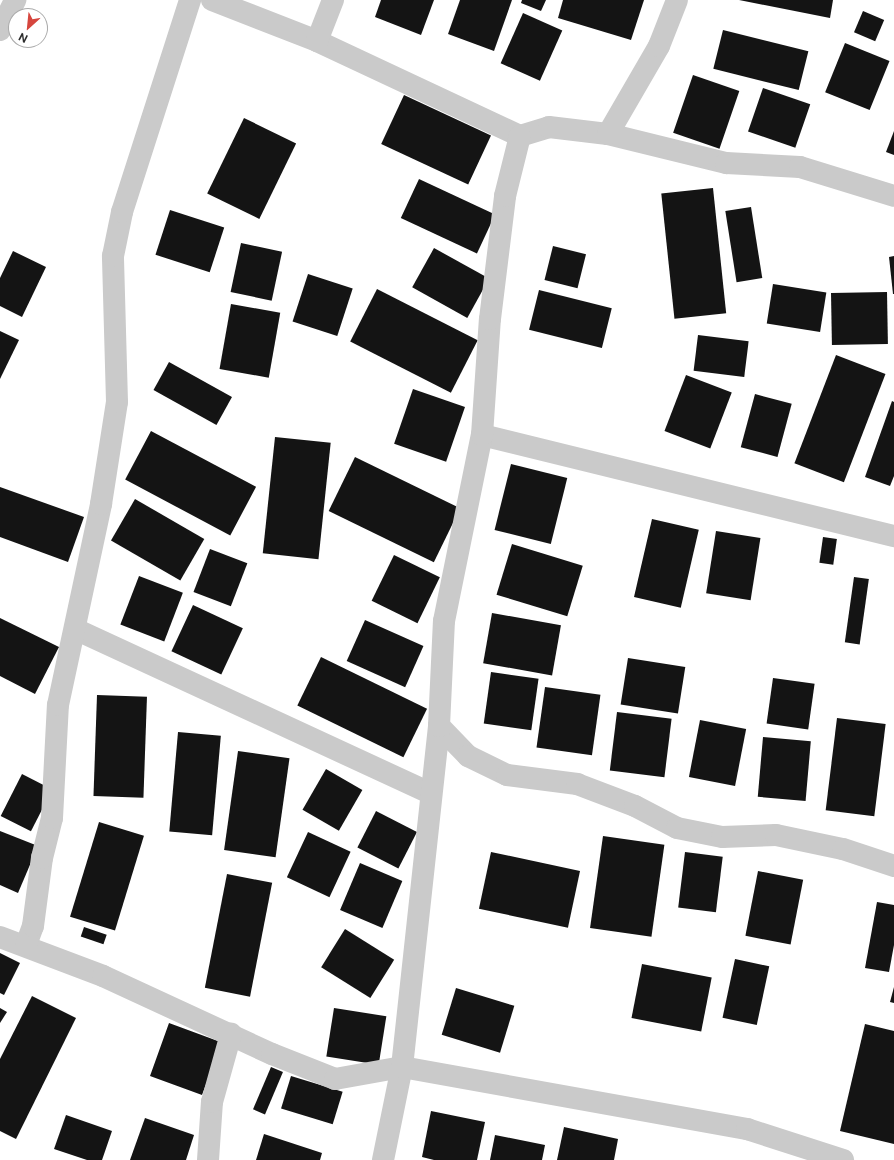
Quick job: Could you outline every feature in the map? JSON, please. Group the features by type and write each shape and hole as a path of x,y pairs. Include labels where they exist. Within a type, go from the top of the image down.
{"street":[{"path":"0,30 15,0"},
{"path":"26,945 33,926 42,858 52,818 58,705 101,504 117,402 113,256 122,212 190,0"},
{"path":"212,0 317,41 520,136 549,127 608,134 726,163 800,167 894,196"},
{"path":"317,41 333,0"},
{"path":"608,134 658,46 677,0"},
{"path":"384,1160 402,1067 438,726 444,621 482,435 490,319 503,211 520,136"},
{"path":"482,435 894,536"},
{"path":"75,629 430,793"},
{"path":"438,726 468,756 507,775 577,784 635,806 677,828 722,837 776,835 843,849 894,866"},
{"path":"0,937 26,945 103,976 272,1054 335,1079 402,1067 747,1129 843,1160"},
{"path":"208,1160 212,1102 231,1034"}],"building":[{"path":"381,0 434,0 421,35 375,17"},
{"path":"460,0 512,0 494,51 448,34"},
{"path":"522,0 546,0 541,11 521,3"},
{"path":"563,0 644,0 631,40 558,18"},
{"path":"739,0 833,0 830,18"},
{"path":"863,11 884,20 875,41 854,32"},
{"path":"523,13 562,30 540,81 501,63"},
{"path":"723,30 808,51 799,90 713,69"},
{"path":"845,43 890,61 870,110 825,92"},
{"path":"693,75 739,91 719,149 673,133"},
{"path":"763,88 810,104 795,148 748,131"},
{"path":"404,95 491,136 468,185 381,144"},
{"path":"244,118 296,143 259,219 207,193"},
{"path":"894,131 894,155 886,152"},
{"path":"419,179 495,214 477,253 401,218"},
{"path":"713,188 726,313 674,319 661,193"},
{"path":"751,207 762,278 737,282 725,211"},
{"path":"170,210 224,228 210,272 155,255"},
{"path":"241,243 282,252 272,301 231,292"},
{"path":"553,246 586,254 578,288 545,280"},
{"path":"434,248 489,279 467,318 412,287"},
{"path":"13,251 46,267 22,317 0,306 0,278"},
{"path":"894,256 894,294 893,294 889,257"},
{"path":"308,274 353,289 337,336 293,322"},
{"path":"773,284 826,292 820,332 767,324"},
{"path":"377,289 478,340 451,393 350,342"},
{"path":"539,290 612,308 602,348 529,330"},
{"path":"887,292 888,344 832,345 831,293"},
{"path":"231,304 280,313 269,378 220,369"},
{"path":"0,331 19,340 0,379"},
{"path":"698,335 749,341 744,377 694,371"},
{"path":"836,355 885,374 844,482 794,463"},
{"path":"169,362 232,397 216,425 153,390"},
{"path":"686,375 732,393 710,449 664,431"},
{"path":"413,389 465,407 446,462 394,444"},
{"path":"755,394 792,404 777,457 741,447"},
{"path":"892,401 894,402 894,476 890,486 865,477"},
{"path":"151,431 256,487 230,535 125,480"},
{"path":"275,437 331,443 318,559 263,553"},
{"path":"355,457 460,508 434,562 329,511"},
{"path":"511,464 567,478 551,544 495,530"},
{"path":"0,487 84,517 68,562 0,537"},
{"path":"135,499 204,539 180,581 111,541"},
{"path":"652,519 699,530 681,608 634,597"},
{"path":"716,531 760,538 751,600 706,593"},
{"path":"823,537 837,539 833,565 819,563"},
{"path":"512,544 583,566 567,616 497,595"},
{"path":"210,549 247,563 231,606 194,592"},
{"path":"394,555 440,577 417,623 372,601"},
{"path":"139,576 183,593 164,641 120,625"},
{"path":"854,577 869,579 860,644 845,642"},
{"path":"193,605 243,628 221,674 171,651"},
{"path":"492,613 561,625 552,675 483,663"},
{"path":"0,618 59,647 35,694 0,676"},
{"path":"365,620 423,646 405,687 347,661"},
{"path":"321,657 427,709 403,757 297,706"},
{"path":"628,658 685,667 678,713 621,704"},
{"path":"491,672 539,679 531,730 484,723"},
{"path":"773,678 815,684 808,729 767,724"},
{"path":"545,687 600,695 592,755 537,747"},
{"path":"97,695 147,697 143,798 93,796"},
{"path":"617,712 672,719 664,777 610,771"},
{"path":"837,718 886,724 874,816 826,810"},
{"path":"700,720 746,729 735,786 689,777"},
{"path":"178,732 221,736 212,835 169,832"},
{"path":"763,737 811,741 806,801 758,797"},
{"path":"238,751 289,758 276,857 224,850"},
{"path":"326,769 362,790 339,831 302,810"},
{"path":"22,774 52,789 31,831 1,816"},
{"path":"376,811 417,832 398,868 357,848"},
{"path":"99,822 144,836 115,930 70,917"},
{"path":"0,831 38,846 18,893 0,885"},
{"path":"308,832 351,852 329,897 287,877"},
{"path":"603,836 664,845 651,937 590,928"},
{"path":"491,852 580,871 568,928 479,909"},
{"path":"685,852 723,857 716,912 678,908"},
{"path":"360,863 402,881 382,928 340,910"},
{"path":"758,871 803,880 791,945 745,936"},
{"path":"227,874 272,883 250,997 205,988"},
{"path":"877,902 894,905 894,945 889,972 865,968"},
{"path":"84,927 107,935 103,944 81,936"},
{"path":"345,929 394,960 370,998 321,967"},
{"path":"0,953 20,963 4,995 0,993"},
{"path":"735,959 769,966 757,1025 723,1018"},
{"path":"642,964 712,978 701,1032 632,1018"},
{"path":"894,987 894,1003 890,1002"},
{"path":"456,988 514,1006 500,1053 442,1035"},
{"path":"32,996 76,1018 16,1139 0,1131 0,1059"},
{"path":"0,1008 7,1012 0,1023"},
{"path":"334,1008 386,1016 379,1065 326,1056"},
{"path":"169,1023 226,1044 211,1071 202,1095 150,1076"},
{"path":"865,1024 894,1031 894,1144 840,1131"},
{"path":"271,1067 283,1072 265,1114 253,1109"},
{"path":"291,1076 343,1092 333,1124 281,1109"},
{"path":"431,1111 485,1122 477,1160 434,1160 422,1157"},
{"path":"66,1115 112,1131 102,1160 87,1160 54,1149"},
{"path":"145,1118 194,1135 186,1160 130,1160"},
{"path":"564,1127 618,1139 614,1160 557,1160"},
{"path":"264,1134 322,1153 320,1160 256,1160"},
{"path":"495,1135 545,1145 542,1160 490,1160"}]}
